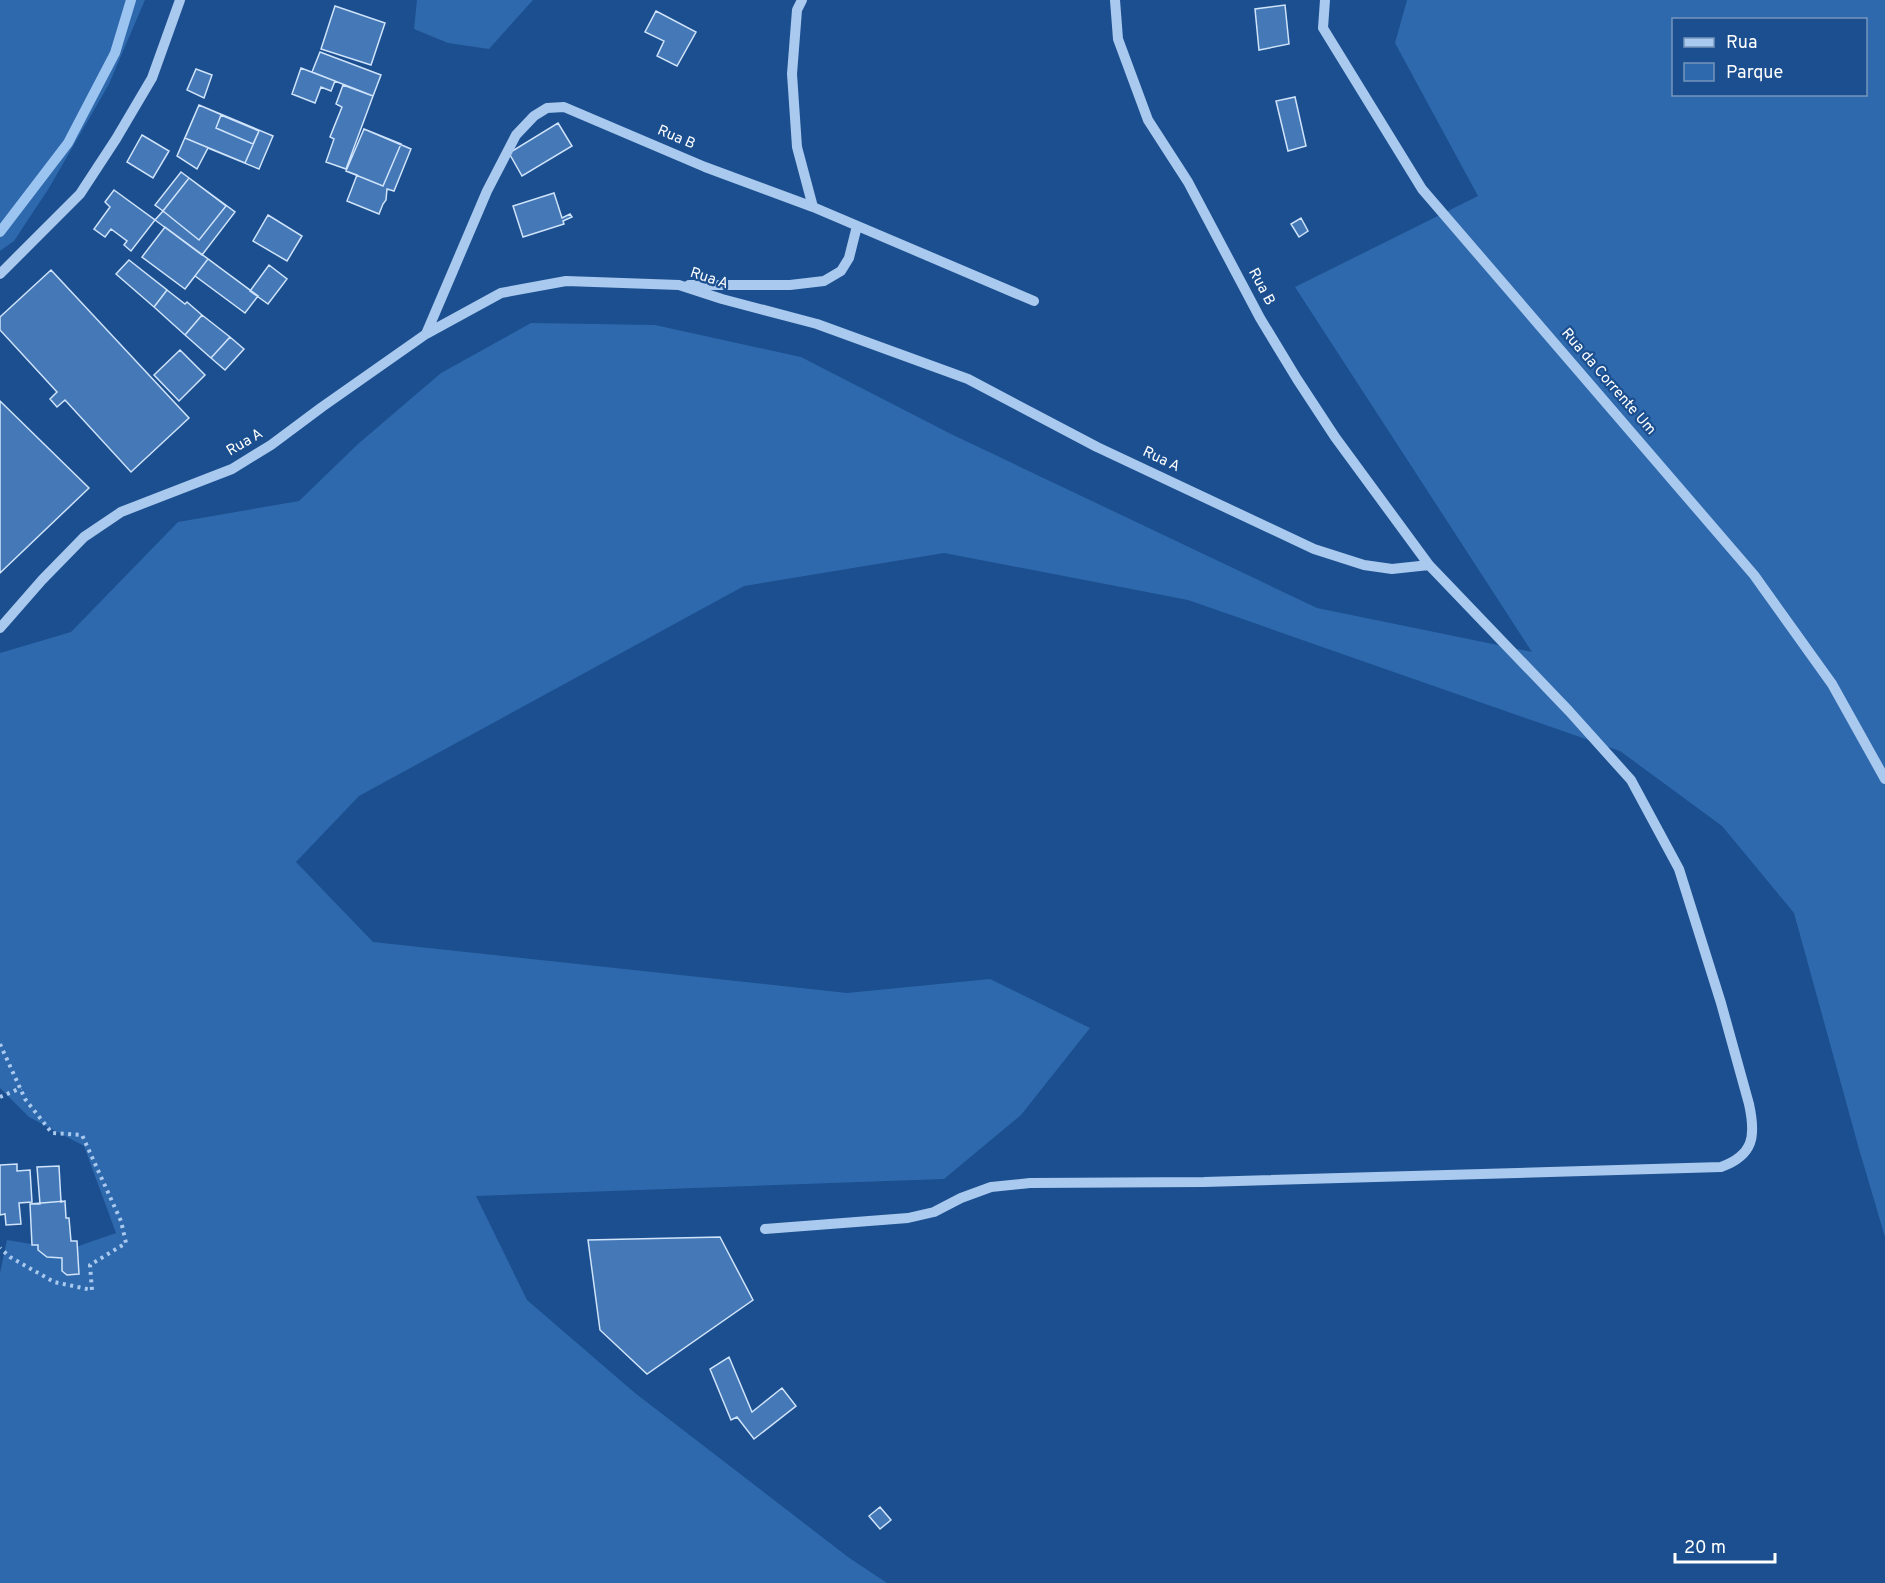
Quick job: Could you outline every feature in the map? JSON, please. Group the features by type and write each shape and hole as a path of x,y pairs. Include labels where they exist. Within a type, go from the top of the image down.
{"street":[{"path":"0,274 81,194 152,78 180,0"},
{"path":"802,0 797,10 792,74 797,147 813,207"},
{"name":"Rua B","path":"765,1229 908,1218 934,1212 961,1198 991,1187 1030,1183 1204,1182 1721,1167 1736,1161 1746,1152 1752,1137 1752,1120 1679,869 1637,790 1631,780 1569,711 1429,565 1335,437 1260,318 1188,182 1148,120 1118,39 1115,0"},
{"name":"Rua da Corrente Um","path":"1325,0 1323,28 1422,189 1754,574 1832,684 1885,780"},
{"name":"Rua B","path":"426,334 487,191 516,135 534,116 547,108 564,107 705,166 813,207 1034,301"},
{"path":"679,285 790,285 825,280 841,271 849,258 857,226"},
{"name":"Rua A","path":"0,628 84,537 121,512 232,469 271,445 426,334 501,293 566,281 679,285 817,324 968,379 1097,447 1314,549 1364,565 1392,569 1429,565"}],"path":[{"path":"0,1052 1,1045"},
{"path":"0,1248 10,1257 54,1282 92,1290 90,1265 126,1243 121,1221 82,1135 52,1133 25,1099 1,1045"},
{"path":"0,1097 21,1088"}],"green space":[{"path":"0,0 145,0 109,84 49,188 14,241 0,251"},
{"path":"417,0 533,0 489,49 448,43 414,29"},
{"path":"1407,0 1885,0 1885,1237 1794,913 1722,826 1620,751 1188,600 944,553 744,586 359,796 296,862 373,942 847,993 990,979 1090,1028 1021,1115 944,1179 476,1196 527,1300 635,1393 848,1557 887,1583 0,1583 0,1273 7,1240 67,1250 116,1233 84,1146 29,1117 0,1088 0,653 71,632 178,522 299,501 358,444 441,373 531,323 655,325 801,357 951,434 1317,608 1532,652 1295,287 1478,196 1395,43"}],"building":[{"path":"1285,5 1289,44 1259,50 1255,9"},
{"path":"335,6 385,23 371,65 321,49"},
{"path":"656,11 696,32 677,66 657,56 664,41 645,32"},
{"path":"320,52 381,75 373,96 312,72"},
{"path":"301,68 335,81 331,91 321,87 315,103 292,94"},
{"path":"196,69 212,75 204,98 187,90"},
{"path":"343,85 373,96 346,169 326,162 334,139 330,137 342,107 336,104"},
{"path":"1295,97 1306,146 1288,151 1276,101"},
{"path":"199,105 273,136 259,169 208,148 197,169 177,156"},
{"path":"199,105 259,131 245,163 185,138"},
{"path":"221,115 259,131 253,144 216,128"},
{"path":"558,123 572,146 522,176 509,153"},
{"path":"364,129 401,144 383,186 346,171"},
{"path":"364,129 411,149 394,191 387,189 386,200 379,214 347,201 357,175 346,171"},
{"path":"142,135 169,151 153,178 127,162"},
{"path":"181,172 235,212 202,255 155,220 163,211 155,205"},
{"path":"189,178 226,206 199,240 163,211"},
{"path":"114,190 155,220 131,251 124,245 127,241 111,229 105,237 94,229 110,207 105,202"},
{"path":"554,193 562,218 570,214 572,217 563,221 564,224 523,237 513,206"},
{"path":"268,215 302,236 287,261 253,241"},
{"path":"1301,218 1308,231 1299,237 1291,224"},
{"path":"165,227 208,259 185,289 142,257"},
{"path":"165,227 258,296 245,313 195,276 185,289 142,257"},
{"path":"129,260 167,290 154,307 116,274"},
{"path":"269,265 287,279 268,304 250,291"},
{"path":"51,270 189,418 131,472 65,400 57,407 50,399 57,392 0,330 0,317"},
{"path":"167,290 185,304 187,302 202,315 185,335 154,307"},
{"path":"202,315 230,337 211,358 185,335"},
{"path":"230,337 244,349 225,370 211,358"},
{"path":"180,350 205,375 179,401 154,375"},
{"path":"0,401 89,488 0,573"},
{"path":"17,1164 17,1171 30,1170 32,1202 19,1203 21,1224 6,1225 5,1214 0,1215 0,1165"},
{"path":"59,1166 61,1202 65,1201 71,1241 77,1241 79,1274 67,1275 62,1271 62,1258 47,1257 38,1250 38,1245 32,1245 30,1204 40,1204 37,1167"},
{"path":"65,1201 71,1241 77,1241 79,1274 67,1275 62,1271 62,1258 47,1257 38,1250 38,1245 32,1245 30,1204"},
{"path":"720,1237 753,1300 647,1374 600,1330 588,1240"},
{"path":"729,1357 752,1412 782,1388 796,1406 754,1439 737,1417 731,1420 710,1369"},
{"path":"880,1507 891,1520 880,1529 869,1516"}],"waterway":[{"path":"0,232 68,143 115,53 131,0"}]}
